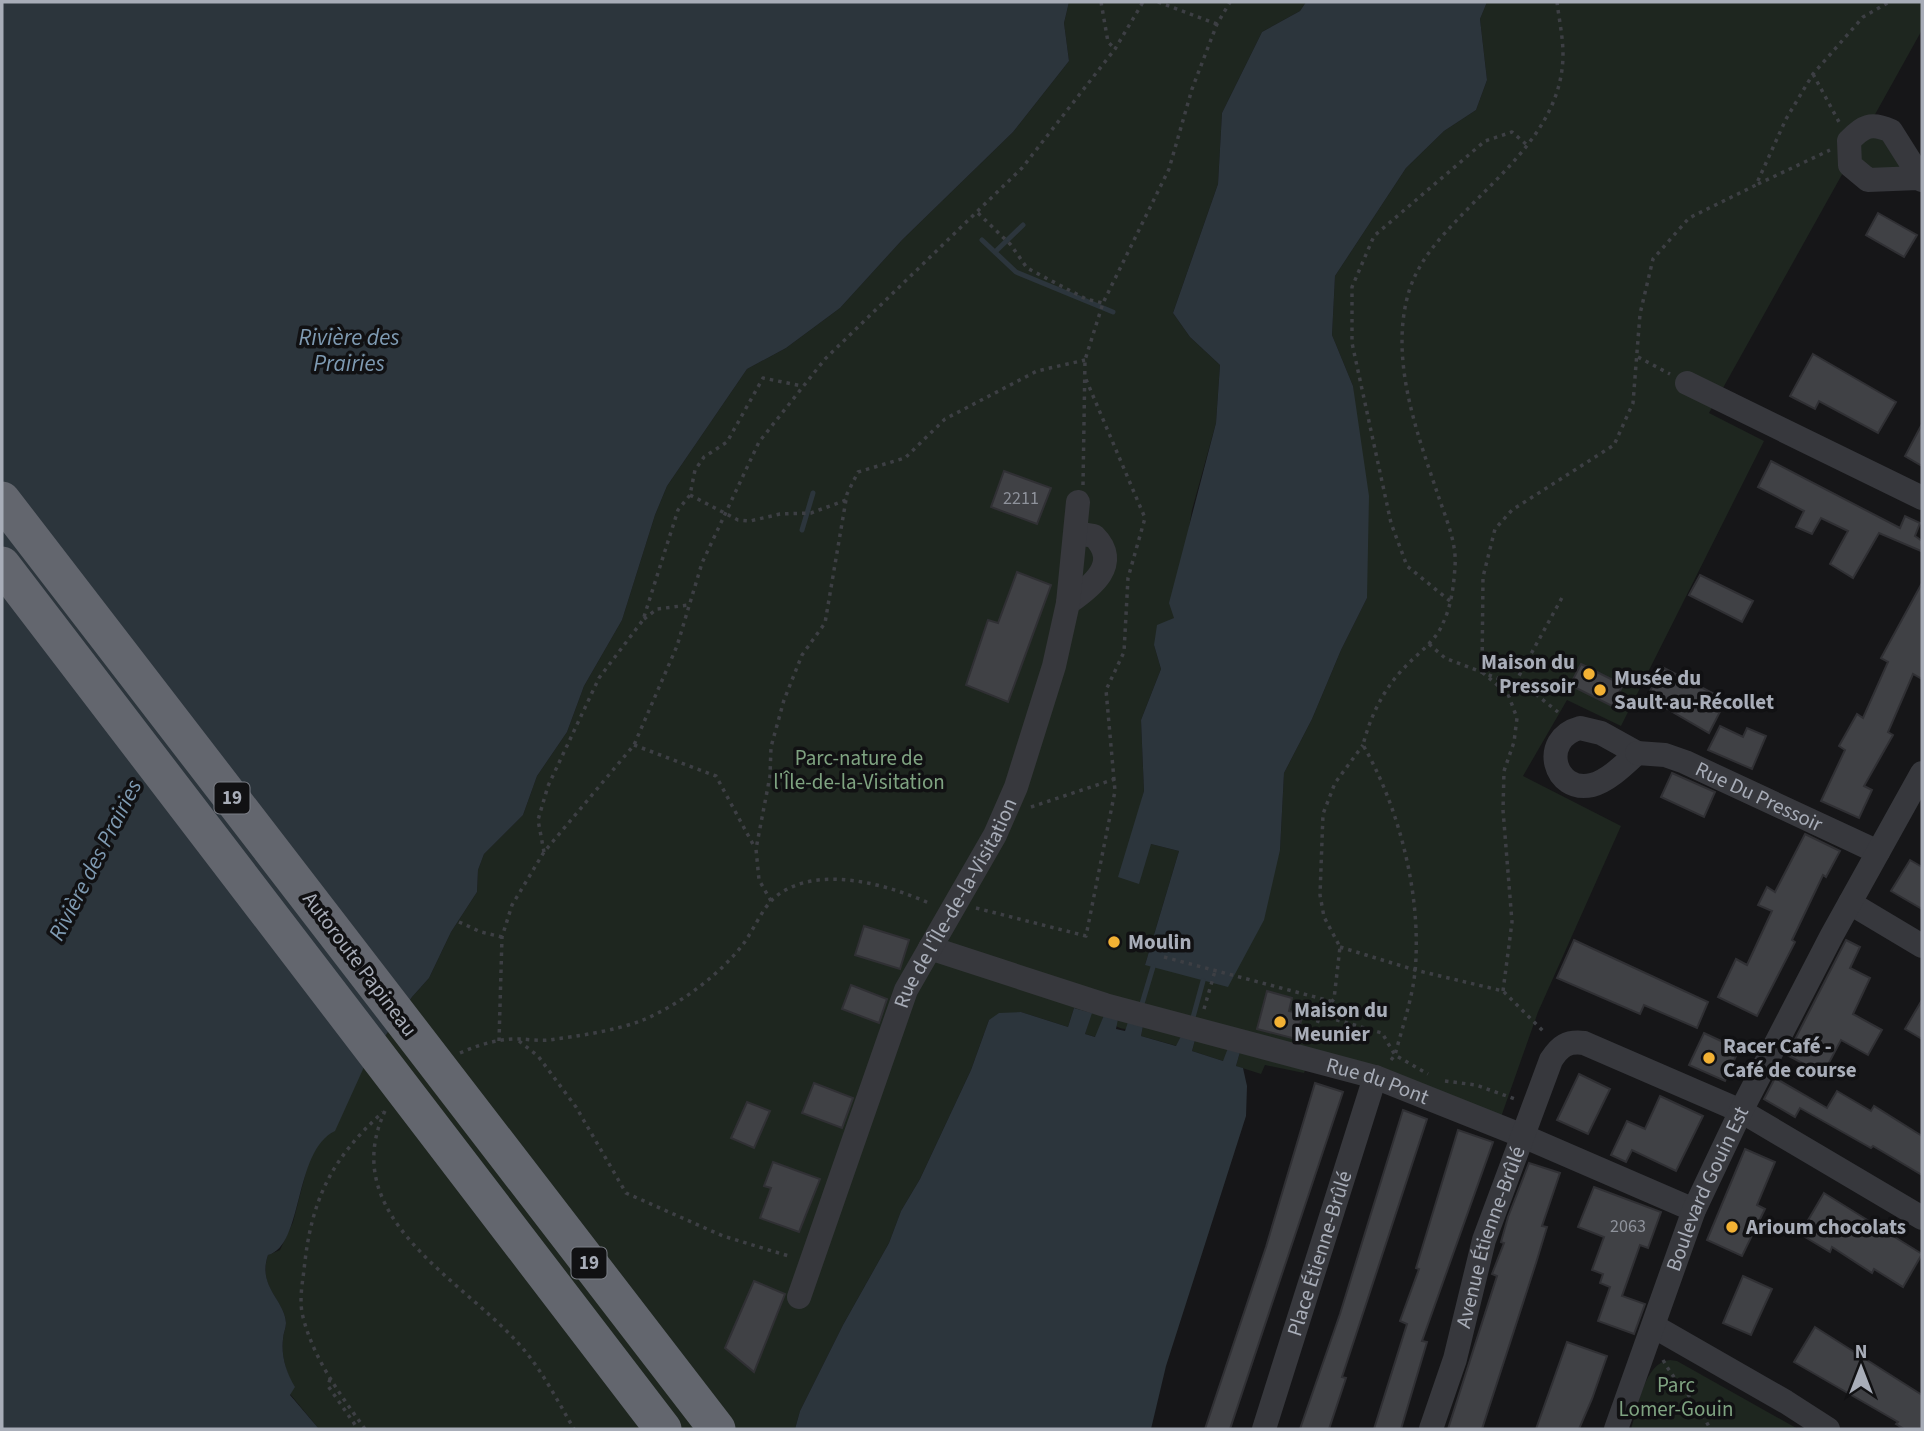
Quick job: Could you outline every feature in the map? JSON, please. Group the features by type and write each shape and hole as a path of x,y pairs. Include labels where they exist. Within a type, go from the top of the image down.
{"highway":[{"name":"Autoroute Papineau","path":"2,500 717,1429"},
{"name":"Autoroute Papineau","path":"2,565 663,1429"}],"street":[{"path":"1870,125 1891,131 1920,179 1868,180 1850,165 1849,141 1862,127 1870,125"},
{"path":"1687,383 1922,498"},
{"name":"Rue de l'Île-de-la-Visitation","path":"799,1297 906,990 930,948 946,907 1008,809 1043,703 1068,603 1078,502"},
{"name":"Rue Du Pressoir","path":"1637,753 1675,758 1878,852"},
{"name":"Boulevard Gouin Est","path":"1616,1429 1655,1327 1694,1210 1741,1111 1850,903 1922,773"},
{"path":"1850,903 1922,946"},
{"name":"Rue du Pont","path":"930,948 1074,996 1242,1044 1375,1077 1522,1136 1694,1210"},
{"path":"1559,1047 1574,1041 1584,1043 1741,1111 1922,1218"},
{"name":"Avenue Étienne-Brûlé","path":"1431,1429 1455,1359 1483,1240 1533,1106 1559,1047"},
{"name":"Place Étienne-Brûlé","path":"1264,1429 1375,1077"},
{"path":"1655,1327 1828,1429"}],"path":[{"path":"1101,2 1108,42 1115,49"},
{"path":"499,1041 502,937 519,889 544,852 634,745 677,646 702,563 758,442 802,386 850,334 1022,168 1115,49 1143,2"},
{"path":"1158,2 1217,24"},
{"path":"1078,502 1083,491 1085,360 1103,303 1169,169 1192,89 1217,24 1230,2"},
{"path":"1306,1058 1320,1015 1334,1002 1340,947 1324,917 1320,895 1323,814 1335,782 1363,745 1369,719 1384,695 1402,669 1429,644 1443,625 1450,601 1455,564 1449,527 1420,441 1404,373 1402,342 1406,311 1418,269 1433,245 1527,145 1554,107 1560,86 1563,54 1557,2"},
{"path":"1756,185 1786,119 1813,74 1863,17 1889,2"},
{"path":"1503,991 1512,922 1503,810 1504,784 1517,718 1508,695 1482,672 1483,577 1495,529 1512,510 1614,445 1633,403 1640,314 1653,259 1689,218 1849,141 1813,74"},
{"path":"1450,601 1407,566 1391,523 1352,343 1352,286 1374,236 1485,141 1512,132 1527,145"},
{"path":"978,212 1011,245 1027,268 1086,299 1103,303"},
{"path":"1638,357 1687,383"},
{"path":"771,901 759,880 756,849 770,776 771,747 784,700 802,655 825,623 846,500 858,472 905,458 945,419 1038,371 1085,360"},
{"path":"452,1057 499,1041 547,1040 639,1021 656,1014 725,964 743,945 771,901 786,889 808,881 830,880 888,887 946,907 973,907 1086,936 1115,779 1106,690 1124,652 1128,578 1145,518 1085,377"},
{"path":"643,620 678,510 690,495 695,470 704,457 727,442 763,378 802,386"},
{"path":"690,495 724,513 750,521 811,513 846,500"},
{"path":"1515,683 1563,594"},
{"path":"544,852 538,820 548,786 598,678 643,620 657,610 689,605"},
{"path":"1429,644 1445,658 1533,692 1558,712"},
{"path":"634,745 716,776 756,849"},
{"path":"1363,745 1381,775 1413,899 1415,970 1395,1055"},
{"path":"1008,809 1017,812 1115,779"},
{"path":"459,922 481,932 502,937"},
{"path":"1340,947 1415,970 1503,991 1559,1047"},
{"path":"1164,957 1334,1002"},
{"path":"1207,998 1214,971"},
{"path":"1277,994 1279,988"},
{"path":"1320,1015 1382,1032 1395,1055 1439,1080 1476,1085 1533,1106"},
{"path":"515,1039 527,1044 538,1056 576,1107 626,1194 732,1239 800,1260"},
{"path":"365,1429 330,1379 312,1345 302,1315 301,1295 311,1226 325,1182 333,1167 360,1133 385,1110 378,1127 373,1162 380,1192 395,1222 425,1257 520,1345 574,1429"},
{"path":"1660,1355 1673,1378 1692,1396 1710,1429"},
{"path":"330,1379 328,1386 358,1429"}],"green space":[{"name":"Parc-nature de l'Île-de-la-Visitation","path":"1069,2 1306,2 1300,11 1262,32 1222,113 1218,184 1173,313 1190,337 1220,365 1216,423 1192,510 1174,618 1154,645 1161,669 1141,720 1144,791 1134,831 1151,844 1179,851 1145,965 1280,850 1284,773 1312,719 1341,650 1367,598 1353,386 1332,335 1335,276 1406,168 1444,131 1476,110 1487,80 1480,19 1487,2 1922,2 1922,30 1863,136 1881,135 1901,168 1872,170 1854,153 1709,413 1764,441 1621,726 1567,700 1523,776 1621,826 1538,1012 1501,1117 1312,1049 1304,1073 1265,1065 1261,1074 1236,1066 1240,1052 1223,1061 1192,1051 1195,1040 1181,1036 1177,1046 1141,1036 1143,1026 1126,1029 1117,1027 1104,1015 1096,1037 1085,1034 1091,1013 1074,1008 1068,1027 1021,1012 989,1020 971,1070 920,1179 901,1211 889,1243 843,1325 800,1411 795,1429 319,1429 290,1394 294,1387 283,1358 286,1323 266,1276 268,1255 280,1250 293,1222 309,1160 364,1067 412,997 429,978 451,932 477,892 478,870 484,854 523,815 537,776 567,732 584,686 622,620 655,515 667,486 747,369 786,348 840,308 902,240 1013,132 1069,61 1064,23"},
{"name":"Parc Lomer-Gouin","path":"1677,1361 1798,1429 1631,1429 1648,1377 1661,1363"}],"water":[{"name":"Rivière des Prairies","path":"2,2 1069,2 1064,23 1069,61 1013,132 902,240 840,308 786,348 747,369 667,486 655,515 622,620 584,686 567,732 537,776 523,815 484,854 478,870 477,892 451,932 429,978 412,997 364,1067 335,1131 322,1142 312,1158 288,1235 279,1248 268,1255 266,1276 286,1323 283,1337 284,1358 295,1387 290,1395 319,1429 2,1429"},
{"path":"1306,2 1487,2 1480,19 1487,80 1476,110 1444,131 1406,168 1335,276 1332,335 1353,386 1369,496 1367,598 1341,650 1312,719 1284,773 1280,850 1264,920 1228,987 1145,965 1179,851 1151,844 1139,884 1118,877 1144,791 1141,720 1161,669 1154,645 1157,625 1174,618 1169,603 1216,423 1220,365 1190,337 1173,313 1218,184 1222,113 1262,32 1300,11"},
{"path":"1074,1008 1092,1013 1085,1034 1095,1037 1104,1015 1118,1019 1116,1029 1125,1031 1128,1022 1143,1026 1141,1036 1176,1046 1181,1036 1195,1040 1192,1051 1223,1061 1228,1048 1240,1052 1236,1066 1243,1068 1247,1086 1246,1116 1166,1366 1151,1429 795,1429 800,1411 843,1325 889,1243 901,1211 920,1179 971,1070 989,1020 999,1013 1021,1012 1068,1027"}],"building":[{"path":"1878,213 1917,235 1904,257 1866,235"},
{"path":"1813,354 1896,402 1878,433 1819,401 1815,409 1790,396"},
{"path":"1922,424 1922,466 1905,456"},
{"path":"1771,461 1900,528 1905,516 1920,523 1915,536 1922,541 1921,551 1879,533 1853,578 1830,564 1848,531 1821,518 1812,534 1796,527 1804,511 1758,487"},
{"path":"1004,471 1051,488 1037,524 991,507"},
{"path":"1017,572 1051,585 1008,702 966,685 988,620 998,623"},
{"path":"1700,575 1753,601 1742,622 1689,595"},
{"path":"1922,583 1922,679 1913,674 1888,732 1893,735 1864,786 1872,790 1859,818 1821,801 1845,750 1839,746 1857,714 1863,718 1888,662 1881,658"},
{"name":"Maison du Pressoir","path":"1581,664 1623,685 1612,706 1570,685"},
{"path":"1662,667 1726,700 1709,733 1647,697"},
{"path":"1720,726 1743,737 1747,728 1766,736 1752,769 1708,750"},
{"path":"1672,773 1715,792 1704,817 1661,797"},
{"path":"1805,834 1840,851 1826,877 1823,875 1792,940 1795,942 1757,1016 1718,997 1736,959 1747,965 1772,911 1758,905 1767,887 1775,892"},
{"path":"1910,860 1922,867 1922,909 1891,891"},
{"path":"864,926 909,940 900,969 855,955"},
{"path":"1574,940 1708,1002 1697,1028 1644,1005 1640,1014 1557,978"},
{"path":"1846,940 1860,947 1850,968 1870,978 1853,1014 1882,1030 1868,1055 1841,1040 1823,1074 1787,1055"},
{"path":"851,985 887,999 879,1023 842,1009"},
{"name":"Maison du Meunier","path":"1267,991 1292,998 1289,1011 1303,1014 1296,1039 1257,1029"},
{"path":"1922,1000 1922,1039 1905,1029"},
{"path":"1704,1033 1736,1048 1732,1054 1736,1056 1725,1081 1689,1065"},
{"path":"1579,1074 1610,1089 1588,1134 1557,1120"},
{"path":"1775,1078 1827,1108 1837,1091 1871,1111 1874,1106 1922,1136 1922,1175 1800,1108 1795,1117 1764,1099"},
{"path":"814,1083 853,1098 842,1128 802,1113"},
{"path":"1315,1083 1343,1092 1230,1429 1205,1429 1266,1247"},
{"path":"1660,1096 1703,1116 1676,1171 1632,1150 1626,1162 1611,1155 1627,1121 1645,1129"},
{"path":"747,1102 770,1111 754,1148 731,1138"},
{"path":"1403,1110 1427,1119 1342,1377 1346,1378 1329,1429 1300,1429 1340,1314"},
{"path":"1458,1130 1493,1142 1422,1341 1427,1342 1401,1429 1374,1429 1407,1324 1400,1321 1419,1269 1416,1268"},
{"path":"1745,1149 1775,1162 1757,1205 1765,1209 1742,1256 1707,1240"},
{"path":"773,1162 820,1179 799,1232 760,1218 771,1188 764,1186"},
{"path":"1529,1163 1560,1173 1542,1226 1547,1227 1482,1429 1448,1429 1497,1276 1492,1274 1504,1243 1501,1242 1508,1217"},
{"path":"1594,1187 1661,1212 1648,1248 1640,1245 1622,1296 1645,1304 1634,1334 1598,1321 1610,1287 1600,1283 1603,1274 1592,1270 1604,1237 1578,1227"},
{"path":"1824,1193 1922,1254 1903,1287 1874,1269 1872,1273 1832,1247 1830,1252 1800,1234"},
{"path":"1743,1276 1772,1289 1751,1335 1723,1323"},
{"path":"754,1281 785,1294 754,1372 725,1348"},
{"path":"1815,1327 1922,1395 1922,1429 1904,1429 1896,1424 1898,1422 1794,1362"},
{"path":"1567,1342 1607,1356 1592,1399 1579,1429 1536,1429"}],"waterway":[{"path":"995,252 1023,225"},
{"path":"982,240 1016,272 1113,312"},
{"path":"802,530 813,493"},
{"path":"1141,1007 1153,967"},
{"path":"1192,1021 1203,981"}],"place":[{"name":"Maison du Pressoir","path":"1589,674"},
{"name":"Musée du Sault-au-Récollet","path":"1600,690"},
{"name":"Moulin","path":"1114,942"},
{"name":"Maison du Meunier","path":"1280,1022"},
{"name":"Racer Café - Café de course","path":"1709,1058"},
{"name":"Arioum chocolats","path":"1732,1227"}]}
